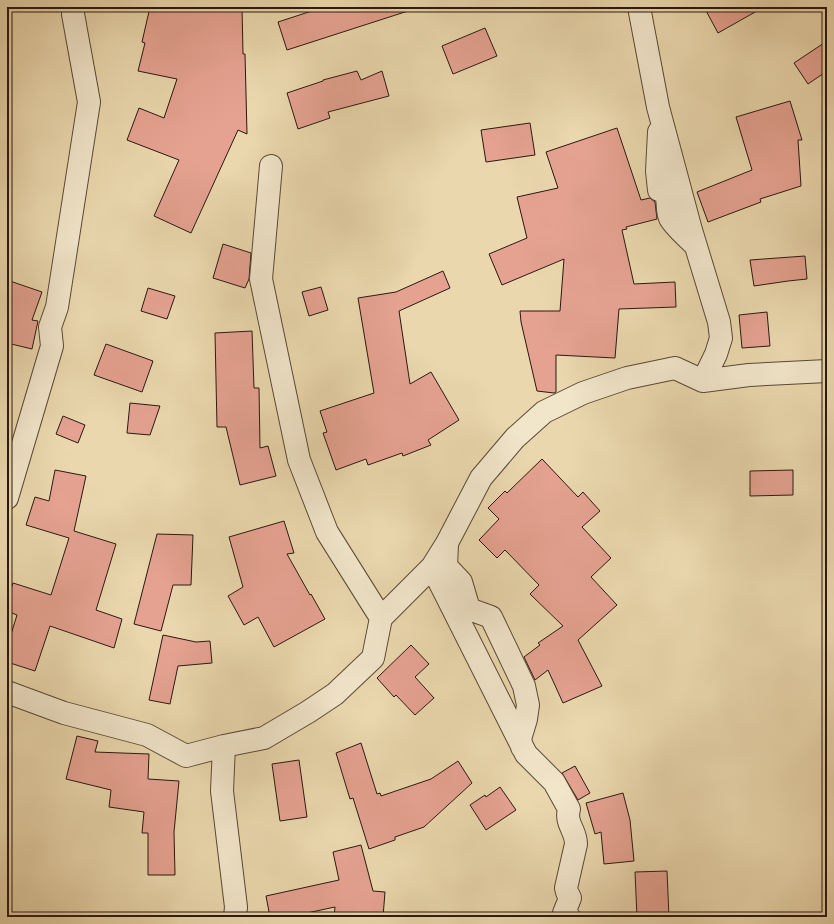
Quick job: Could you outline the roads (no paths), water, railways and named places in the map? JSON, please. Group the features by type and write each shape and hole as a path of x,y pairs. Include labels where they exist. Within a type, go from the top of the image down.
{"street":[{"path":"7,498 52,346 50,326 57,307 89,102 73,7"},
{"path":"639,7 660,113 656,171 659,190 664,191 666,195 669,217 696,247 719,322 721,338 716,354 703,381"},
{"path":"271,166 261,279 299,460 327,532 381,618"},
{"path":"7,692 64,713 147,735 186,756 264,738 335,694 373,658 381,618 432,567 447,543 481,478 515,438 544,412 583,393 627,378 675,368 703,381 749,375 827,371"},
{"path":"447,543 446,566 461,582 469,609 491,617 524,686 528,705 520,739 522,747"},
{"path":"432,567 522,747 526,754 554,782 569,809 567,816 568,822 576,839 566,888 566,892 570,898 564,913 569,917"},
{"path":"224,746 222,791 236,907 235,917"}]}
